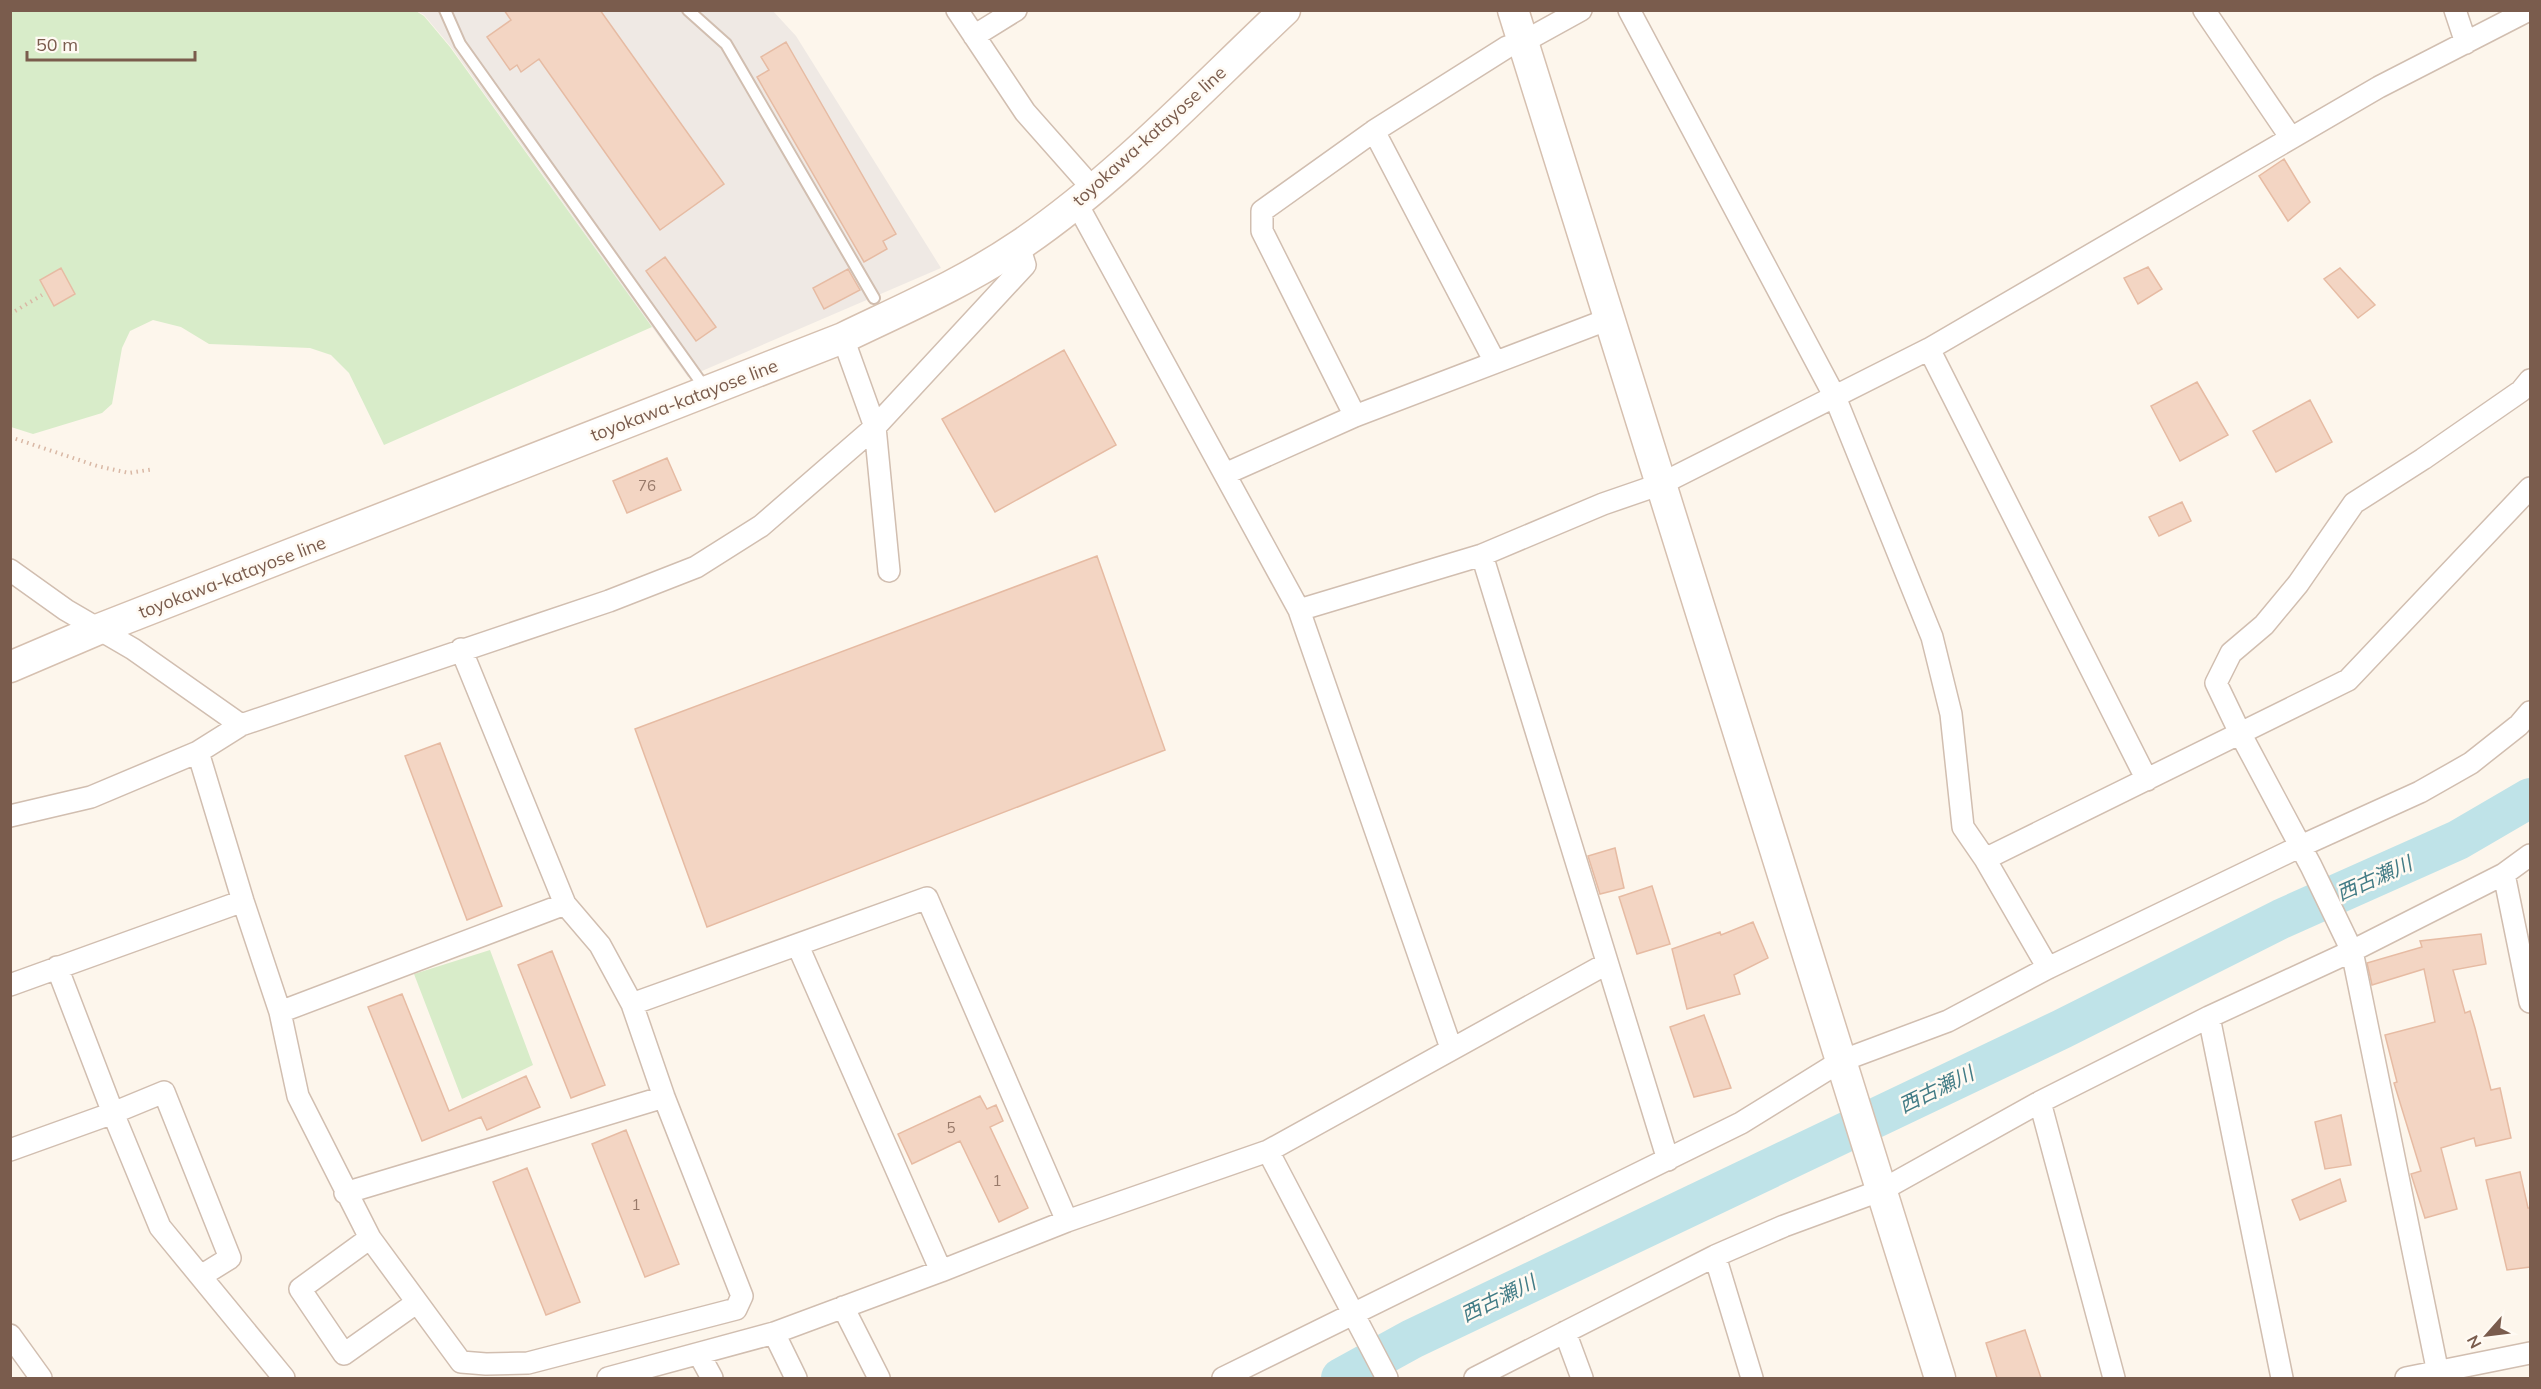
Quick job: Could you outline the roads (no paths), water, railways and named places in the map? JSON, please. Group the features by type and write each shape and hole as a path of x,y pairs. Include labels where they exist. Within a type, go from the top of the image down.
{"street":[{"path":"957,10 1025,112 1086,197 1225,474 1299,610 1451,1048"},
{"path":"974,36 1016,10"},
{"name":"toyokawa-katayose line","path":"10,667 99,629 843,338 955,285 1019,246 1086,197 1285,10"},
{"path":"1513,10 1940,1378"},
{"path":"1355,416 1262,231 1262,211 1374,131 1507,47 1523,42 1581,10"},
{"path":"1629,10 1835,397 1932,637 1951,714 1963,827 1985,859 2048,968"},
{"path":"2204,10 2291,138"},
{"path":"2455,10 2466,43"},
{"path":"1299,610 1482,555 1603,504 1661,484 1929,349 2379,87 2529,10"},
{"path":"1374,131 1495,362"},
{"path":"10,816 91,797 198,752 241,725 609,600 696,567 761,526 875,428 1025,265 1019,246"},
{"path":"1225,474 1355,416 1609,319"},
{"path":"843,338 875,428 889,571"},
{"path":"1929,349 2147,780"},
{"path":"2438,1375 2352,951 2301,846 2240,733 2216,683 2231,653 2264,625 2298,584 2354,503 2527,391"},
{"path":"1985,859 2348,680 2530,488"},
{"path":"1482,555 1668,1160"},
{"path":"10,570 66,610 133,649 241,725"},
{"path":"198,752 243,901 280,1012 298,1096 345,1193 370,1238 461,1362 528,1363 736,1309 742,1296 664,1097 632,1004 600,945 566,904 461,649"},
{"path":"1223,1378 1741,1123 1841,1061 1948,1022 2048,968 2301,846 2420,792 2471,763 2519,725 2530,712"},
{"path":"1475,1378 1715,1256 1784,1226 1882,1190 2040,1102 2209,1017 2352,951 2504,874 2530,855"},
{"path":"2504,874 2530,1002"},
{"path":"632,1004 927,898 1067,1221"},
{"path":"10,985 243,901"},
{"path":"280,1012 566,904"},
{"path":"798,946 941,1271"},
{"path":"608,1378 774,1333 1067,1221 1268,1151 1606,964"},
{"path":"57,967 160,1227 284,1378"},
{"path":"2209,1017 2282,1378"},
{"path":"10,1150 164,1092 230,1258 201,1276"},
{"path":"345,1193 664,1097"},
{"path":"2040,1102 2114,1378"},
{"path":"1268,1151 1387,1378"},
{"path":"370,1238 300,1289 344,1354 416,1303"},
{"path":"1715,1256 1752,1378"},
{"path":"843,1307 879,1378"},
{"path":"1564,1332 1582,1378"},
{"path":"774,1333 796,1378"},
{"path":"10,1335 41,1378"},
{"path":"2406,1378 2438,1375 2530,1353"},
{"path":"699,1354 712,1378"}],"lane":[{"path":"445,10 459,44 707,391"},
{"path":"688,10 726,44 874,298"}],"waterway":[{"name":"西古瀬川","path":"1341,1378 1412,1339 2062,1029 2281,919 2458,840 2530,798"}]}
